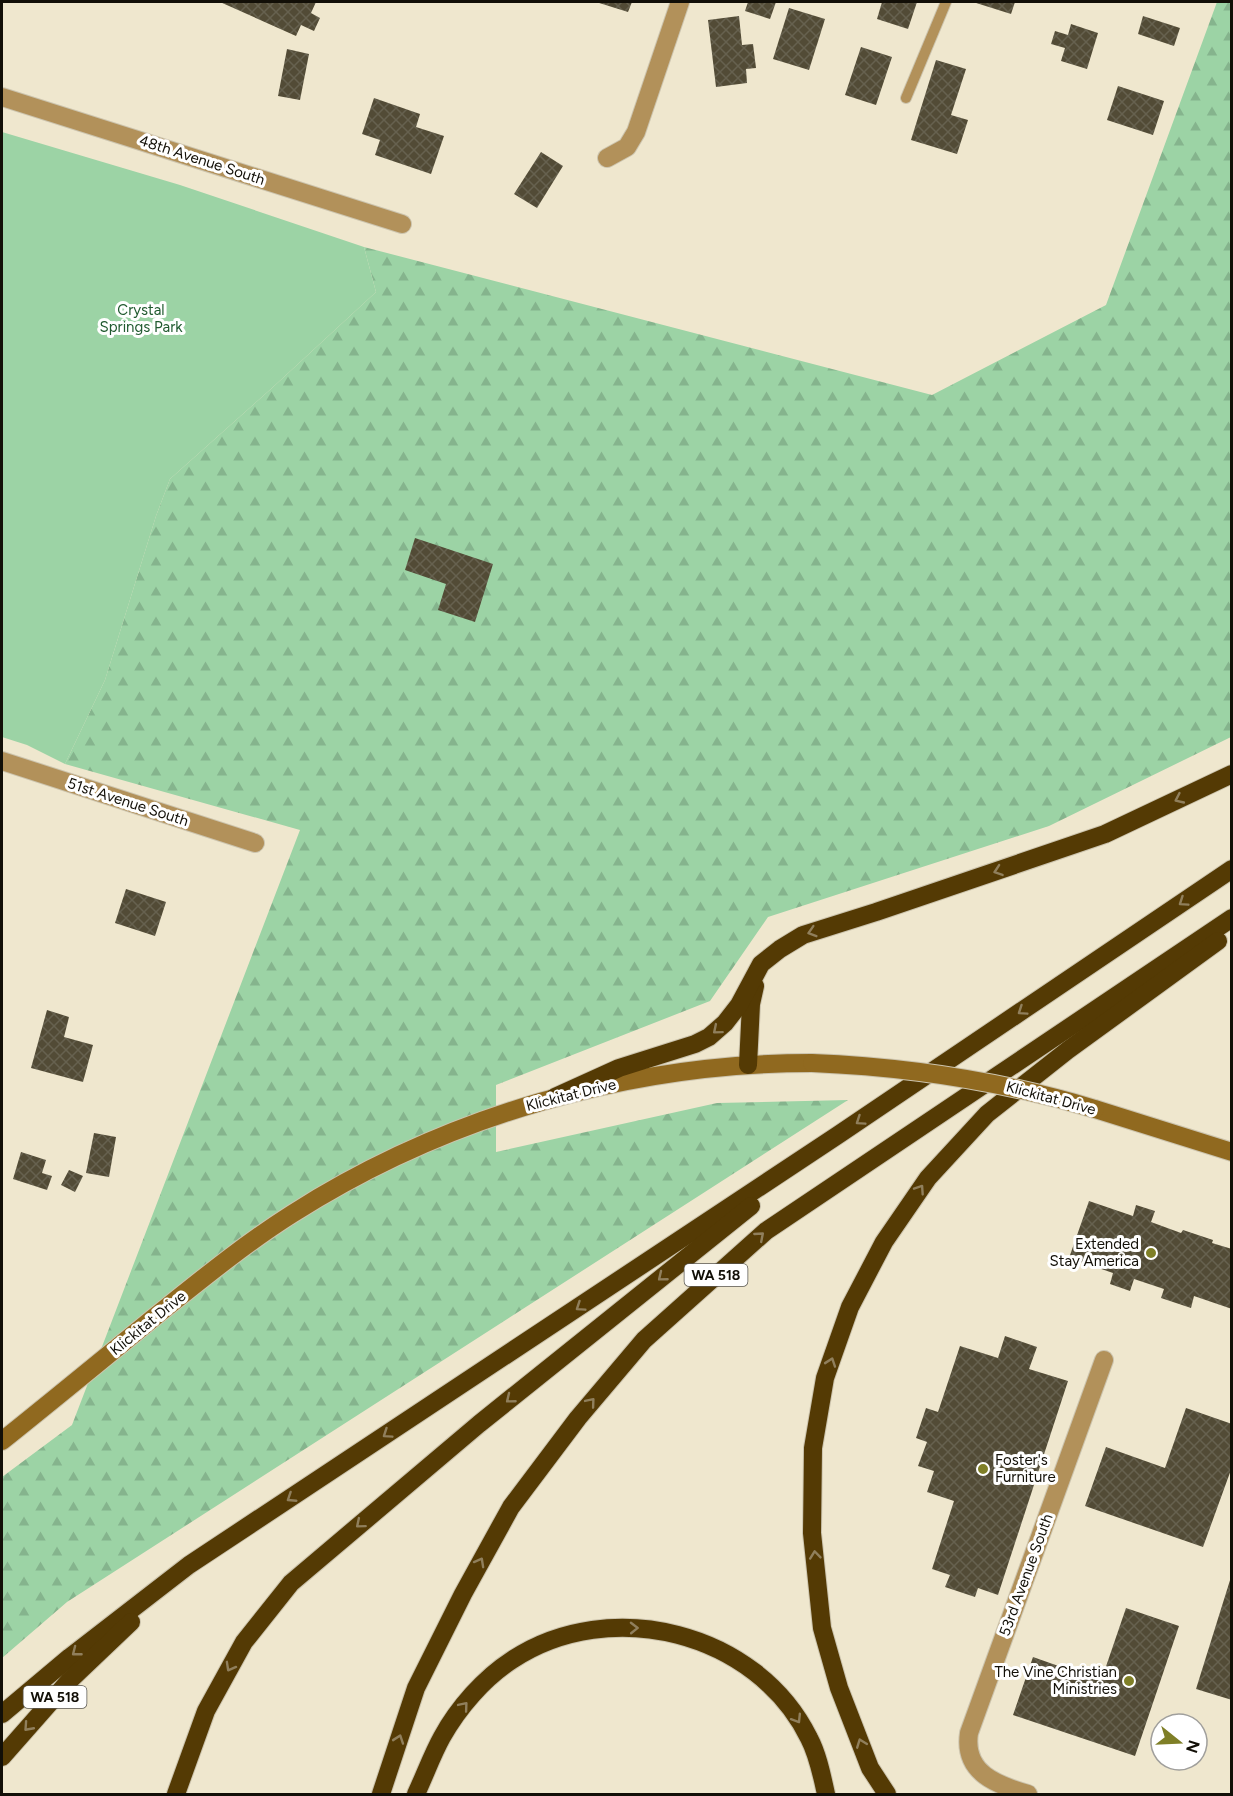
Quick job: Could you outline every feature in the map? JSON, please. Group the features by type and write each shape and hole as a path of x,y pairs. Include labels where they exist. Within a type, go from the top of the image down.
{"highway":[{"path":"555,1097 619,1068 695,1044 709,1037 725,1023 739,1005 760,964 803,935 1105,834 1232,774"},
{"name":"WA 518","path":"2,1757 69,1681 189,1565 838,1135 1232,869"},
{"name":"WA 518","path":"381,1794 416,1688 463,1594 511,1508 578,1418 645,1340 766,1231 1232,918"},
{"path":"887,1794 870,1768 839,1688 822,1628 812,1533 813,1448 825,1378 850,1307 884,1242 928,1178 987,1114 1068,1050 1232,932"},
{"path":"748,1065 751,1004 760,964"},
{"path":"176,1794 206,1711 244,1642 291,1583 479,1424 838,1135"},
{"path":"2,1714 70,1657 189,1565"},
{"path":"416,1794 442,1737 460,1710 484,1684 512,1660 551,1640 593,1630 641,1627 678,1634 716,1648 746,1664 763,1679 789,1706 810,1738 826,1794"}],"main road":[{"name":"Klickitat Drive","path":"2,1441 201,1279 292,1214 334,1188 416,1147 466,1127 555,1097 634,1079 700,1069 812,1063 884,1067 955,1076 1026,1090 1232,1152"}],"street":[{"path":"607,159 627,147 636,132 680,2"},
{"name":"48th Avenue South","path":"2,97 402,224"},
{"name":"51st Avenue South","path":"2,761 255,843"},
{"name":"53rd Avenue South","path":"1028,1794 991,1780 976,1768 968,1750 969,1733 1104,1360"}],"lane":[{"path":"906,98 946,2"}],"green space":[{"path":"1217,2 1231,2 1231,737 1049,826 768,917 710,1001 496,1085 496,1152 717,1103 848,1100 67,1602 2,1658 2,1477 72,1425 300,830 65,764 105,680 156,516 170,479 376,292 364,247 932,395 1106,305"},
{"name":"Crystal Springs Park","path":"2,132 180,185 364,247 376,292 170,479 156,516 105,680 65,764 27,745 2,737"}],"building":[{"path":"220,2 316,2 311,13 320,18 314,31 301,25 296,36"},
{"path":"596,2 632,2 628,12"},
{"path":"748,2 776,2 770,19 745,11"},
{"path":"882,2 917,2 908,29 877,19"},
{"path":"973,2 1015,2 1011,14"},
{"path":"789,8 825,19 809,70 773,59"},
{"path":"739,16 742,45 753,44 756,68 746,69 747,83 716,87 708,20"},
{"path":"1143,16 1180,28 1174,46 1138,34"},
{"path":"1071,24 1098,33 1087,69 1061,61 1065,48 1051,44 1055,31 1068,35"},
{"path":"861,47 892,57 876,105 845,95"},
{"path":"287,49 309,54 300,100 278,96"},
{"path":"936,60 966,69 951,115 968,120 957,154 911,140"},
{"path":"1118,86 1164,101 1153,135 1107,120"},
{"path":"374,98 420,114 416,127 444,136 431,174 375,155 380,140 362,134"},
{"path":"541,152 563,166 537,208 514,194"},
{"path":"415,538 493,564 475,622 438,610 446,584 405,570"},
{"path":"126,889 166,902 155,936 115,923"},
{"path":"47,1010 69,1017 64,1037 93,1045 83,1082 31,1068"},
{"path":"94,1133 116,1137 109,1177 86,1173"},
{"path":"21,1152 46,1160 42,1173 52,1176 47,1190 13,1179"},
{"path":"69,1170 83,1176 75,1192 61,1185"},
{"name":"Extended Stay America","path":"1089,1201 1133,1216 1136,1205 1155,1211 1151,1222 1181,1233 1183,1230 1213,1240 1212,1243 1232,1249 1232,1309 1194,1296 1191,1308 1161,1298 1164,1289 1134,1279 1130,1291 1110,1284 1113,1273 1069,1258"},
{"name":"Foster's Furniture","path":"1005,1336 1037,1347 1029,1369 1068,1381 998,1595 978,1588 975,1597 945,1587 950,1575 932,1569 954,1501 927,1492 934,1471 918,1466 927,1442 916,1438 926,1408 938,1412 960,1346 998,1358"},
{"path":"1186,1408 1232,1424 1232,1467 1203,1547 1085,1506 1106,1447 1165,1468"},
{"path":"1232,1577 1232,1700 1196,1689"},
{"path":"1126,1608 1179,1626 1135,1756 1013,1715 1033,1657 1101,1681"}],"place":[{"name":"Extended Stay America","path":"1151,1253"},
{"name":"Foster's Furniture","path":"983,1469"},
{"name":"The Vine Christian Ministries","path":"1129,1681"}]}
